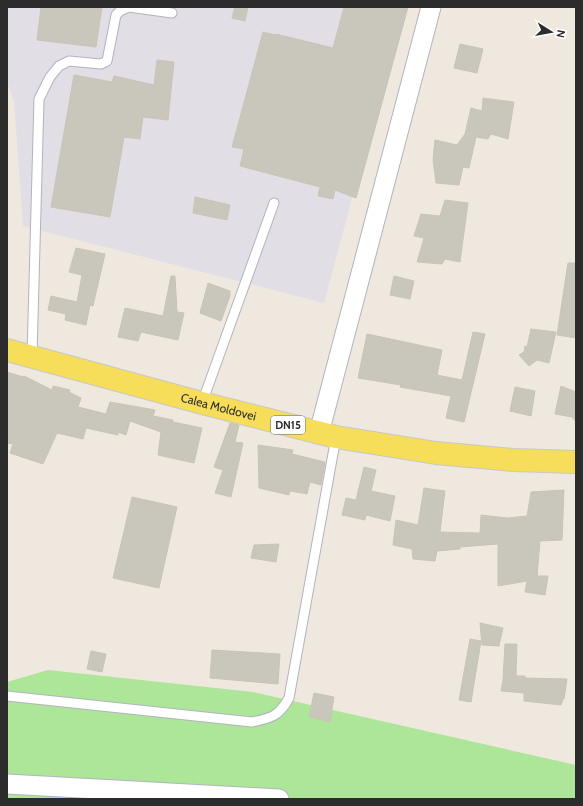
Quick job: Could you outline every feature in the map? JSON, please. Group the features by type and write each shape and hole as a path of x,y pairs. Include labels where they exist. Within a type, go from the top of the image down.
{"main road":[{"name":"Calea Moldovei","path":"7,350 327,435 436,453 513,460 576,462"}],"street":[{"path":"327,435 431,7"},
{"path":"7,784 279,799"}],"lane":[{"path":"32,356 39,99 50,77 59,66 69,61 101,64 106,61 116,15 120,11 129,7 172,13"},
{"path":"202,403 274,203"},
{"path":"7,696 252,722 268,719 283,710 290,698 327,435"}],"shaded area":[{"path":"7,7 403,7 324,303 23,226 14,101 7,82"}],"green space":[{"path":"48,670 253,692 576,765 576,799 7,799 7,682"}],"building":[{"path":"41,7 102,7 96,47 37,40"},
{"path":"235,7 248,7 245,21 232,18"},
{"path":"344,7 408,7 356,198 335,190 333,199 318,196 320,187 240,166 244,149 232,147 263,32 333,48"},
{"path":"460,44 483,49 477,73 454,68"},
{"path":"157,60 174,62 168,120 143,117 140,139 124,137 110,217 51,207 74,75 112,82 114,76 154,85"},
{"path":"483,98 514,102 508,139 491,134 488,139 476,137 469,168 463,167 459,185 436,183 433,160 435,140 457,145 465,134 471,108 482,111"},
{"path":"195,197 230,205 227,220 193,213"},
{"path":"445,200 468,203 460,262 445,259 442,264 417,262 424,238 414,236 421,214 440,216"},
{"path":"76,248 105,254 93,306 90,305 86,325 65,320 66,314 48,310 51,296 77,302 82,275 69,272"},
{"path":"568,263 576,263 576,338 557,335"},
{"path":"171,276 175,276 177,312 184,313 178,340 141,332 138,341 118,337 125,308 163,316"},
{"path":"394,276 414,281 410,299 390,295"},
{"path":"208,283 230,291 230,296 221,321 200,313"},
{"path":"531,329 556,332 549,363 537,360 529,366 519,355 524,352 525,346 527,347"},
{"path":"473,332 485,334 464,422 446,418 451,396 400,387 401,385 358,378 367,334 442,350 437,375 462,380"},
{"path":"7,372 23,377 24,376 52,390 53,386 70,390 69,392 81,398 78,407 106,414 110,402 155,410 153,416 202,428 194,463 158,455 161,432 130,421 126,435 118,432 118,435 86,428 83,439 57,433 43,464 10,453 13,444 7,443"},
{"path":"561,386 576,392 576,422 572,417 555,414"},
{"path":"515,387 535,391 531,416 510,411"},
{"path":"230,423 239,425 235,442 243,443 231,497 215,493 223,470 214,467"},
{"path":"258,445 293,450 292,454 325,462 321,485 310,482 307,494 290,491 289,495 259,488"},
{"path":"364,467 376,470 371,491 395,496 390,521 366,515 365,520 342,515 346,498 356,500"},
{"path":"424,488 445,491 440,532 480,533 481,515 507,518 527,516 531,492 564,490 562,540 540,541 537,576 548,576 545,595 525,592 527,581 498,586 498,544 460,547 460,549 437,551 435,561 413,559 412,549 393,545 396,520 418,525"},
{"path":"132,497 177,507 159,588 113,578"},
{"path":"279,544 276,562 251,558 254,545"},
{"path":"480,623 503,628 499,646 482,645"},
{"path":"470,639 481,641 471,702 459,700"},
{"path":"505,644 517,644 516,676 525,676 525,678 567,679 564,699 561,705 524,701 524,693 501,691"},
{"path":"212,650 280,654 278,684 210,678"},
{"path":"91,651 106,654 102,672 87,669"},
{"path":"314,693 334,697 330,722 309,717"}]}
